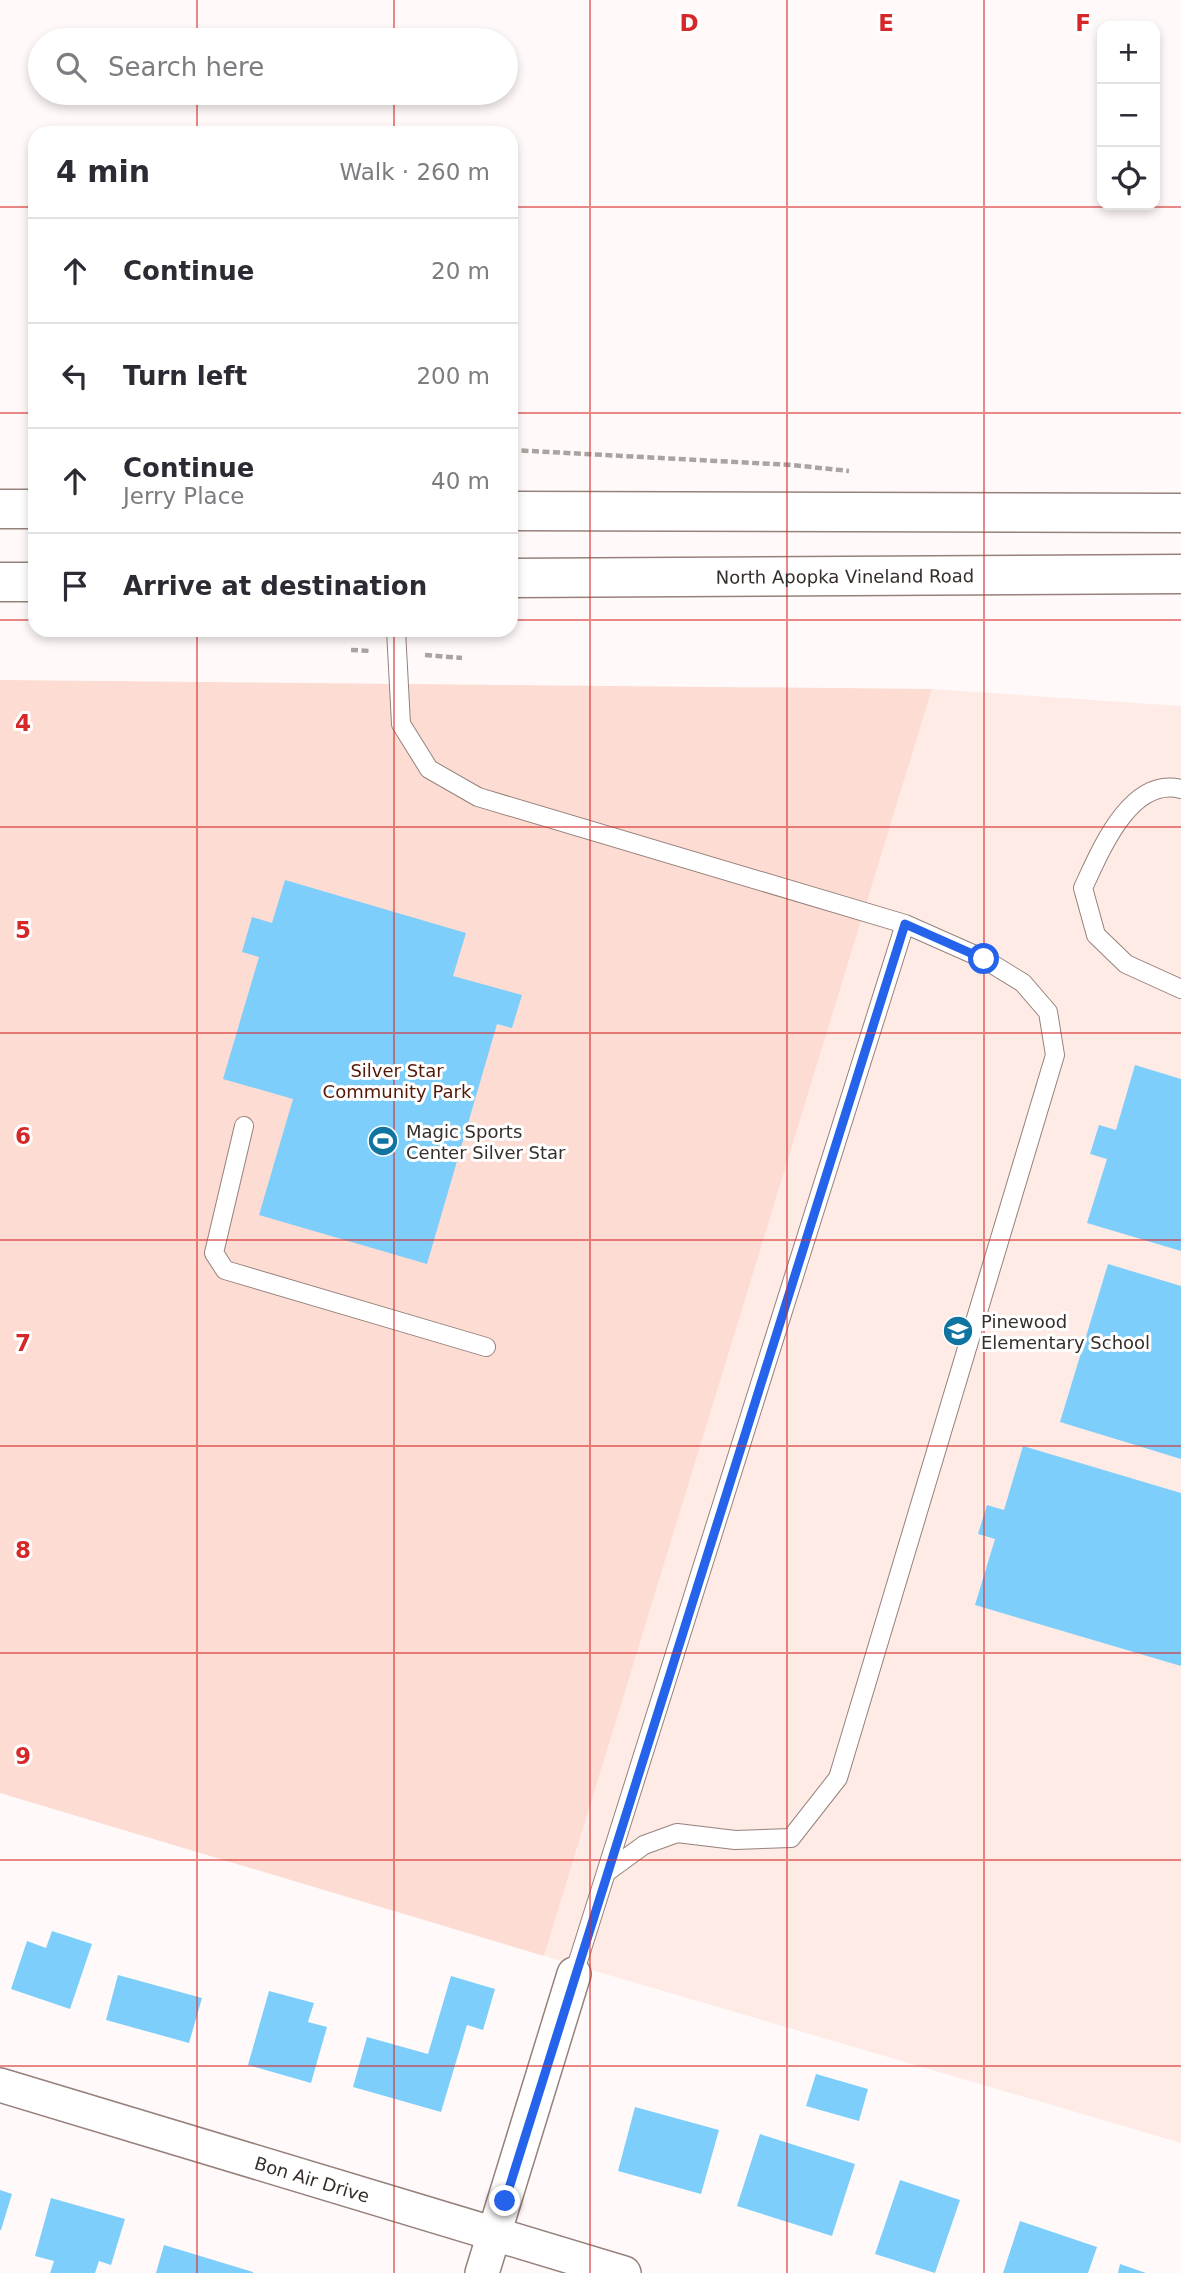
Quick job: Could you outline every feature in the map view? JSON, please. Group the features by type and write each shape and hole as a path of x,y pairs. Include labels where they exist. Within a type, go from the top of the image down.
{"main road":[{"path":"0,509 28,509"},
{"path":"518,511 1181,513"},
{"name":"North Apopka Vineland Road","path":"518,579 1181,574"},
{"path":"0,582 28,582"}],"street":[{"path":"482,2273 575,1974"},
{"name":"Bon Air Drive","path":"0,2085 624,2273"}],"lane":[{"path":"396,637 401,724 429,769 478,797 905,924 984,959 1023,983 1048,1012 1055,1055 838,1778 791,1838 736,1840 677,1833 644,1845 607,1872"},
{"path":"1181,789 1171,786 1133,800 1105,841 1083,888 1096,935 1126,964 1181,989"},
{"path":"575,1974 905,924"},
{"path":"244,1126 214,1253 225,1270 486,1348"}],"path":[{"path":"518,450 792,465 857,472"}],"shaded area":[{"name":"Pinewood Elementary School","path":"932,689 1181,706 1181,2143 544,1956"}],"green space":[{"name":"Silver Star Community Park","path":"0,680 932,689 544,1956 0,1793"}],"building":[{"path":"285,880 466,933 453,976 522,995 512,1028 497,1024 427,1264 259,1215 293,1099 223,1079 259,957 242,952 252,917 272,923"},
{"path":"1135,1065 1181,1079 1181,1251 1087,1223 1107,1159 1090,1154 1099,1125 1116,1130"},
{"path":"1108,1264 1181,1286 1181,1459 1060,1422"},
{"path":"1023,1446 1181,1493 1181,1666 975,1605 995,1539 978,1534 987,1505 1004,1510"},
{"path":"52,1931 92,1944 70,2009 11,1989 27,1941 46,1948"},
{"path":"118,1975 202,1998 189,2043 106,2020"},
{"path":"451,1976 495,1989 483,2030 467,2025 441,2112 353,2087 367,2037 428,2054"},
{"path":"269,1991 314,2003 308,2022 327,2027 311,2083 248,2065"},
{"path":"816,2074 868,2089 859,2121 806,2106"},
{"path":"635,2107 719,2130 701,2194 618,2171"},
{"path":"760,2134 855,2164 832,2236 737,2206"},
{"path":"900,2180 960,2200 935,2273 875,2254"},
{"path":"0,2190 12,2194 1,2230 0,2230"},
{"path":"51,2198 125,2219 111,2265 99,2261 95,2273 50,2273 54,2261 35,2256"},
{"path":"1020,2221 1097,2247 1088,2273 1003,2273"},
{"path":"164,2245 253,2272 253,2273 156,2273"},
{"path":"1120,2264 1146,2273 1118,2273"}],"place":[{"name":"Magic Sports Center Silver Star","path":"383,1141"},
{"name":"Pinewood Elementary School","path":"958,1331"}],"route":[{"path":"505,2201 905,924 984,959"}]}
